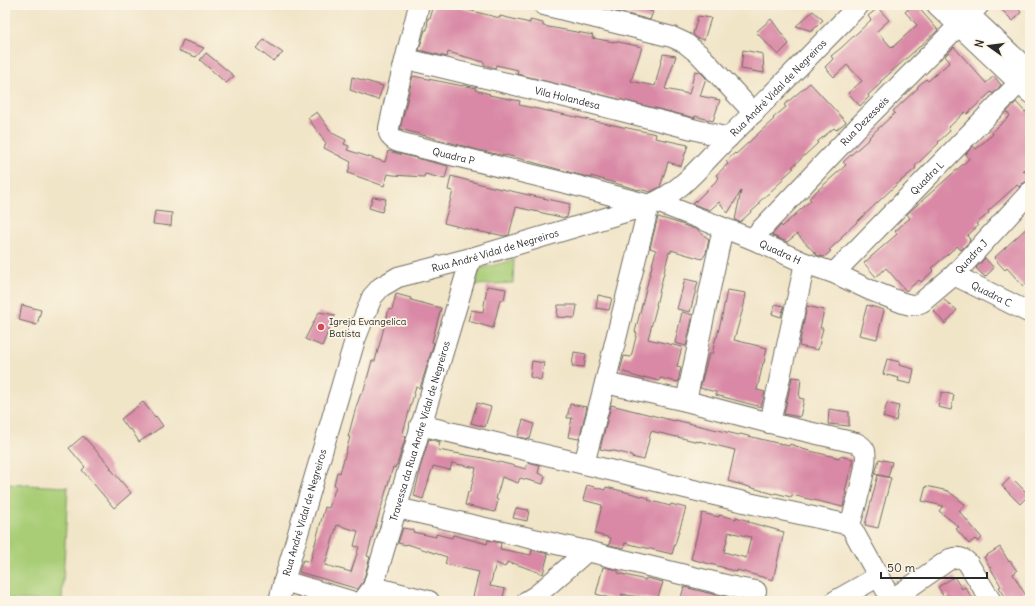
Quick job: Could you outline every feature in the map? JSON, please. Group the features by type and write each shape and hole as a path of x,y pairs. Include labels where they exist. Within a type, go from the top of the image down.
{"street":[{"name":"Quadra P","path":"419,5 389,128 389,133 392,138 471,160 653,203"},
{"path":"544,5 672,37 685,43 700,55 754,113"},
{"name":"Rua André Vidal de Negreiros","path":"279,601 355,340 372,297 381,287 398,277 471,258 653,203 673,193 688,180 859,5"},
{"path":"937,5 966,12 1026,83"},
{"name":"Rua Dezesseis","path":"752,239 966,12"},
{"name":"Vila Holandesa","path":"406,59 728,138"},
{"name":"Quadra L","path":"834,273 1026,83"},
{"name":"Quadra J","path":"903,304 915,305 922,302 954,275 1030,192"},
{"path":"584,464 653,203"},
{"name":"Quadra H","path":"653,203 752,239 805,264 834,273 903,304"},
{"path":"686,401 723,228"},
{"name":"Travessa da Rua Andre Vidal de Negreiros","path":"368,594 397,508 420,425 471,258"},
{"path":"770,423 805,264"},
{"name":"Quadra C","path":"954,275 1030,313"},
{"path":"606,383 849,441 862,446 865,450 865,464 850,525 891,600 950,559 960,557 968,563 991,601"},
{"path":"420,425 744,502 850,525"},
{"path":"397,508 587,551 743,593"},
{"path":"527,601 537,595 587,551"},
{"path":"835,601 879,576"},
{"path":"284,581 351,601"},
{"path":"368,594 429,601"}],"green space":[{"path":"514,260 513,283 476,285 479,269"},
{"path":"5,484 68,487 62,601 5,599"}],"building":[{"path":"434,5 461,5 460,8 500,18 500,16 530,23 530,20 543,23 543,26 593,35 592,38 642,47 631,81 655,86 663,54 676,56 665,89 689,94 695,71 700,72 706,78 700,96 720,100 713,121 695,116 695,118 517,74 518,70 496,65 495,68 484,65 484,62 448,52 447,57 419,50 425,30 427,30 428,18 430,19"},
{"path":"606,5 631,5 653,12 650,20 605,8"},
{"path":"913,5 916,5 938,30 880,82 881,83 868,95 869,97 860,106 848,93 862,81 847,65 834,77 825,67 833,59 831,56 871,20 868,16 878,8 889,20 877,31 892,48 917,25 905,12"},
{"path":"997,5 1014,5 1021,12 1013,21"},
{"path":"813,11 823,20 812,31 796,26"},
{"path":"698,16 711,18 704,40 697,38 693,34"},
{"path":"771,19 789,44 778,55 756,32"},
{"path":"183,40 204,48 196,57 179,51"},
{"path":"264,40 283,53 273,61 256,48"},
{"path":"954,47 986,83 994,76 1001,85 993,94 991,92 967,114 965,112 948,128 950,131 915,166 916,168 841,237 842,238 829,250 831,251 824,257 817,255 797,234 787,242 773,236 772,235 781,225 782,227 811,200 809,198 846,165 843,162 895,113 893,111 918,88 917,87 926,79 928,81 950,62 945,56"},
{"path":"743,50 763,54 764,73 741,69"},
{"path":"206,53 234,76 226,83 200,60"},
{"path":"413,76 476,88 475,90 490,94 489,95 520,101 519,105 656,134 655,138 688,145 681,166 668,162 660,187 650,192 506,155 478,150 400,129"},
{"path":"352,77 383,86 378,100 350,90"},
{"path":"810,83 846,122 836,130 834,128 817,142 818,143 792,167 794,168 782,179 783,180 758,203 760,204 740,222 735,220 741,191 728,213 719,202 710,210 693,204 719,178 716,175 728,164 726,161 735,153 736,154 774,119 773,118 786,107 784,105"},
{"path":"1016,102 1025,112 1030,108 1030,164 1023,170 1030,177 1030,180 1019,187 1017,185 988,211 989,213 976,224 978,226 967,236 970,241 961,250 957,246 932,268 934,270 921,282 919,280 906,291 886,268 876,277 864,263 897,234 895,231 910,218 907,214 969,159 966,154 973,146 976,149 1010,116 1007,112"},
{"path":"317,112 332,133 346,140 344,144 349,146 347,150 385,162 388,151 448,166 445,179 425,174 424,177 388,174 384,186 348,173 351,162 324,148 326,143 308,118"},
{"path":"451,176 488,186 570,204 567,217 565,218 516,207 509,235 504,236 444,223 453,191 448,190"},
{"path":"373,197 386,199 382,212 369,208"},
{"path":"155,211 172,213 171,226 153,224"},
{"path":"658,217 697,230 709,239 706,253 702,259 671,250 671,253 669,252 648,339 682,347 677,366 681,367 678,382 660,378 659,381 644,377 644,379 620,371 624,356 631,357 637,333 635,332 656,250 650,248"},
{"path":"1030,225 1030,280 1023,286 1007,268 1005,270 994,258"},
{"path":"985,258 994,268 985,277 976,268"},
{"path":"685,279 698,282 690,312 677,309"},
{"path":"487,286 506,289 504,300 500,300 493,328 468,321 471,310 483,312"},
{"path":"727,290 746,293 734,340 767,348 757,390 765,392 761,407 716,395 716,392 700,388 709,354 712,354 717,337"},
{"path":"396,294 411,298 411,300 441,308 432,342 434,343 420,388 416,387 402,436 406,436 397,465 395,468 393,467 367,556 370,557 363,582 358,589 299,572 303,560 310,562 325,507 329,508 336,486 334,485 337,472 340,473 350,437 348,437 356,407 361,393 363,393 372,361 375,361 389,309 392,310","holes":["337,525 358,531 354,546 359,547 351,572 325,565"]},
{"path":"598,295 612,298 609,310 596,308"},
{"path":"944,300 957,310 945,324 934,311"},
{"path":"775,304 784,306 781,317 772,314"},
{"path":"22,305 41,310 37,325 19,320"},
{"path":"558,305 577,305 575,318 557,317"},
{"path":"867,305 884,310 877,339 859,335"},
{"path":"807,306 824,310 820,328 823,328 818,350 799,346"},
{"name":"Igreja Evangelica Batista","path":"319,312 335,315 322,346 305,339"},
{"path":"682,312 693,315 686,346 675,343"},
{"path":"574,352 586,354 584,367 572,366"},
{"path":"887,359 900,362 899,365 914,369 911,384 898,381 899,378 883,374"},
{"path":"532,361 544,363 541,380 530,377"},
{"path":"792,377 801,378 799,398 804,399 800,417 784,414"},
{"path":"942,392 954,395 951,410 938,407"},
{"path":"143,402 163,426 139,442 131,429 129,430 121,419"},
{"path":"477,403 491,407 485,427 471,423"},
{"path":"887,403 899,406 896,421 883,417"},
{"path":"570,404 587,407 579,439 568,437 572,418 567,418"},
{"path":"611,405 675,421 740,434 789,446 790,444 802,449 839,458 840,456 853,459 845,491 843,507 792,495 791,497 774,494 728,481 735,450 699,441 651,431 644,460 631,457 631,455 600,449"},
{"path":"829,409 849,412 849,426 828,424"},
{"path":"523,420 534,424 530,439 518,437"},
{"path":"83,436 111,467 110,468 131,493 114,508 82,470 85,467 69,448"},
{"path":"429,439 440,442 438,450 483,458 526,469 528,462 540,465 538,473 545,476 543,484 520,478 518,483 502,477 496,499 498,500 495,512 465,505 476,468 452,463 450,470 433,466 423,499 414,496 419,471"},
{"path":"879,459 892,462 888,477 875,474"},
{"path":"878,475 891,478 878,528 865,525"},
{"path":"1011,477 1029,495 1020,504 1002,486"},
{"path":"587,485 605,490 606,487 649,498 648,500 670,506 671,504 686,508 672,554 625,543 624,548 609,545 611,538 595,534 602,505 583,500"},
{"path":"926,486 948,491 965,504 959,511 982,538 978,542 975,539 969,544 956,529 959,527 939,511 943,506 922,501"},
{"path":"516,508 529,510 527,521 513,518"},
{"path":"702,513 736,519 736,517 784,532 773,580 691,559","holes":["729,532 751,537 746,558 724,552"]},
{"path":"403,528 414,530 413,532 436,537 436,534 452,538 453,535 487,544 488,540 501,543 500,549 531,555 532,550 548,554 543,574 513,563 507,562 505,567 496,563 490,586 505,589 502,601 472,601 479,572 445,564 447,557 407,544 398,543"},
{"path":"1000,547 1009,562 1010,561 1017,571 1013,574 1029,601 1008,601 999,587 1001,586 984,557"},
{"path":"603,567 618,570 618,573 645,580 646,578 663,582 657,600 621,594 628,601 620,601 596,594"},
{"path":"954,577 962,589 965,587 974,601 944,601 949,598 947,595 944,597 938,587"},
{"path":"684,587 733,599 733,601 680,601"}],"place":[{"name":"Igreja Evangelica Batista","path":"321,327"}]}
